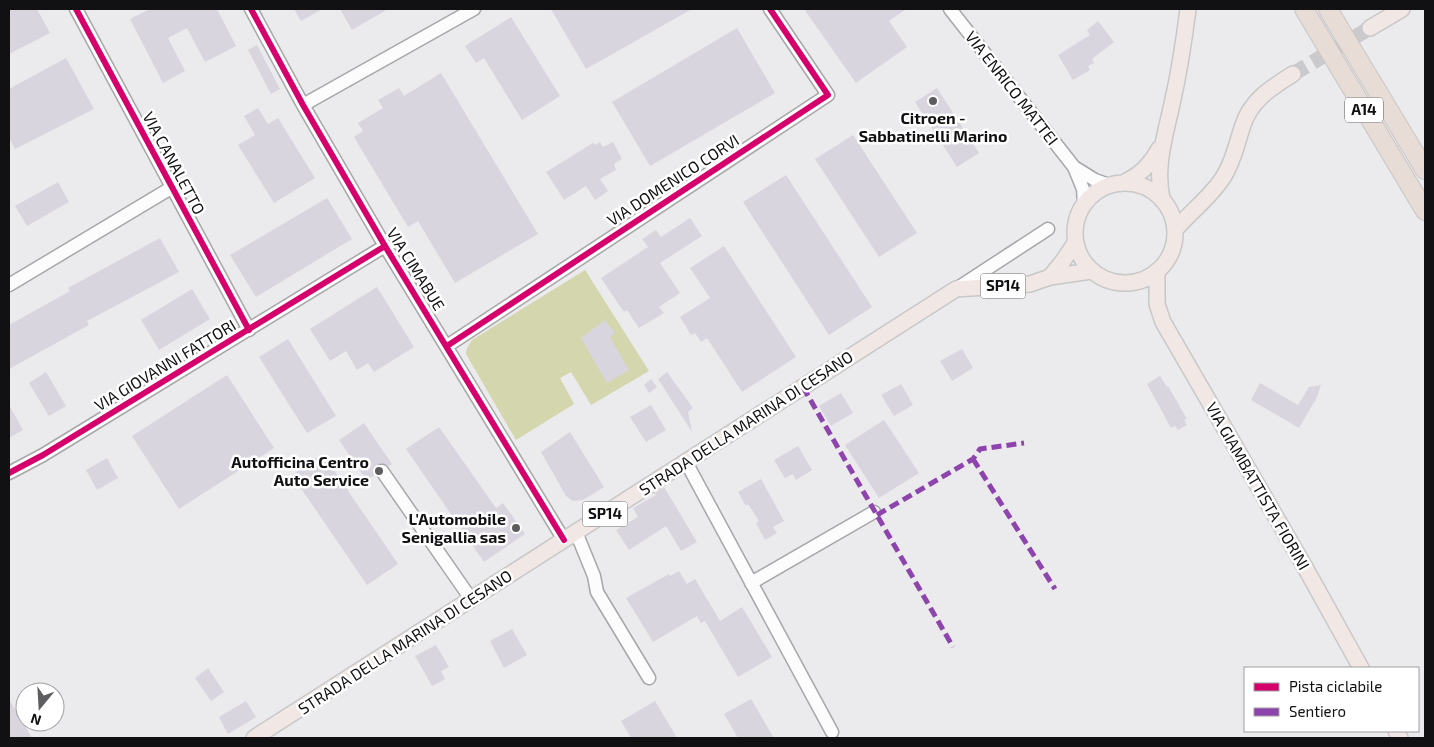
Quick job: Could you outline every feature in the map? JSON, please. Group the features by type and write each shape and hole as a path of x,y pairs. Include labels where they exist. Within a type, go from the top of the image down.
{"highway":[{"name":"A14","path":"1304,9 1425,211"},
{"name":"A14","path":"1328,9 1425,170"}],"main road":[{"path":"1162,146 1152,163 1140,174 1125,182 1109,185 1095,192 1084,203 1077,215 1074,229 1075,243 1081,258 1092,271 1111,281 1118,283 1146,279 1157,272 1171,253 1175,230 1173,218 1165,203 1159,184 1159,173 1162,146 1181,64 1188,9"},
{"path":"1370,28 1402,9"},
{"path":"1175,230 1216,187 1226,173 1243,123 1253,105 1266,91 1293,74"},
{"path":"1125,182 1151,190 1165,203 1204,199"},
{"name":"SP14","path":"1050,277 1075,243"},
{"name":"STRADA DELLA MARINA DI CESANO","path":"254,738 956,289 1030,284 1050,277 1092,271"},
{"name":"VIA GIAMBATTISTA FIORINI","path":"1157,272 1157,304"},
{"name":"VIA GIAMBATTISTA FIORINI","path":"1132,282 1150,294 1157,304 1163,322 1361,667"}],"street":[{"name":"VIA CANALETTO","path":"76,9 249,330"},
{"name":"VIA CIMABUE","path":"251,9 303,106 385,246 447,346 570,536 594,576 597,592 649,678"},
{"path":"303,106 474,9"},
{"name":"VIA DOMENICO CORVI","path":"447,346 828,95 770,9"},
{"name":"VIA ENRICO MATTEI","path":"950,9 1074,167 1083,189 1084,203"},
{"name":"VIA ENRICO MATTEI","path":"1074,167 1095,180 1109,185"},
{"path":"9,286 171,188"},
{"path":"956,289 1048,229"},
{"name":"VIA GIOVANNI FATTORI","path":"9,473 249,330 385,246"},
{"path":"686,462 832,732"},
{"path":"382,471 471,599"},
{"path":"751,583 874,512"}],"green space":[{"path":"585,270 649,371 591,405 571,372 560,378 574,404 516,440 466,354 467,348 472,340"}],"building":[{"path":"9,9 37,9 50,33 9,54"},
{"path":"150,9 217,9 236,46 205,62 187,28 168,38 185,71 163,83 130,19"},
{"path":"294,9 322,9 301,21"},
{"path":"340,9 388,9 352,30"},
{"path":"551,9 692,9 586,69"},
{"path":"804,9 906,9 889,21 907,47 856,83"},
{"path":"511,17 560,96 522,120 484,58 476,63 465,46"},
{"path":"1098,21 1114,42 1092,59 1094,63 1088,66 1090,70 1073,80 1058,55 1090,35 1087,30"},
{"path":"737,28 775,93 650,166 612,102"},
{"path":"257,45 280,89 271,94 248,50"},
{"path":"66,58 94,109 15,149 9,138 9,89"},
{"path":"441,73 538,234 455,283 418,221 408,227 354,137 363,131 358,123 383,108 378,100 399,88 404,96"},
{"path":"937,88 979,153 957,167 915,102"},
{"path":"258,108 268,124 278,118 315,178 274,203 238,145 255,135 244,116"},
{"path":"853,135 917,233 879,257 815,159"},
{"path":"600,142 603,147 613,142 622,159 614,164 616,170 600,179 608,191 595,200 586,186 564,200 546,172 593,143 595,145"},
{"path":"786,175 872,307 829,335 743,202"},
{"path":"58,182 69,202 27,226 15,206"},
{"path":"327,198 352,239 256,297 230,255"},
{"path":"690,218 702,236 660,263 680,293 659,307 664,313 639,328 627,310 624,312 601,278 648,247 642,239 656,230 661,237"},
{"path":"160,238 179,272 87,321 89,325 9,369 9,325 70,291 68,288"},
{"path":"724,246 796,357 742,392 707,338 701,342 695,333 691,335 680,317 710,298 690,268"},
{"path":"377,287 414,347 374,372 368,363 357,370 346,351 330,361 310,329"},
{"path":"192,289 210,319 159,350 141,320"},
{"path":"605,320 615,333 610,337 629,370 607,383 581,338"},
{"path":"288,339 336,416 307,433 259,357"},
{"path":"962,349 973,368 952,381 940,361"},
{"path":"46,372 66,406 49,416 29,383"},
{"path":"667,372 693,408 688,412 692,432 658,379"},
{"path":"227,375 274,448 179,509 132,436"},
{"path":"1160,376 1187,419 1184,420 1187,425 1178,430 1175,426 1171,428 1147,384"},
{"path":"651,379 657,387 649,393 644,385"},
{"path":"1260,383 1298,405 1309,387 1321,385 1315,402 1299,428 1251,400"},
{"path":"901,384 913,405 894,416 881,395"},
{"path":"841,393 853,413 831,426 819,406"},
{"path":"9,405 23,430 9,438"},
{"path":"651,405 666,430 646,442 630,417"},
{"path":"884,420 919,473 879,498 845,445"},
{"path":"364,423 392,464 389,466 378,464 374,468 375,475 367,481 339,440"},
{"path":"439,427 496,508 503,503 525,534 484,562 406,449"},
{"path":"570,432 604,487 583,500 573,501 566,496 541,452"},
{"path":"798,446 812,470 796,480 793,474 785,478 774,460"},
{"path":"323,454 398,564 367,585 292,475"},
{"path":"107,458 118,478 97,490 86,470"},
{"path":"761,479 784,521 773,527 777,533 765,540 756,523 759,521 748,504 746,506 738,492"},
{"path":"664,487 697,542 681,551 666,526 629,550 616,530 638,517 633,508 656,495 654,493"},
{"path":"679,571 687,584 695,579 720,621 742,607 772,657 738,677 705,621 701,623 697,616 653,642 626,598 669,574 670,576"},
{"path":"512,629 527,655 504,668 490,641"},
{"path":"436,645 449,667 441,671 445,679 432,686 415,656"},
{"path":"208,668 224,692 211,701 195,678"},
{"path":"9,699 15,709 15,732 28,732 32,738 9,738"},
{"path":"751,699 774,738 738,738 724,714"},
{"path":"246,701 256,717 228,734 219,717"},
{"path":"655,701 677,738 631,738 621,721"}],"tunnel":[{"path":"1293,74 1370,28"}],"marked path":[{"path":"803,387 953,647"},
{"path":"877,515 973,459 980,449 1024,443"},
{"path":"973,459 1055,589"}],"cycle path":[{"path":"76,9 249,330"},
{"path":"251,9 303,105 385,246 564,540"},
{"path":"447,346 828,95 770,9"},
{"path":"9,473 43,455 385,246"}],"place":[{"name":"Citroen - Sabbatinelli Marino","path":"933,101"},
{"name":"Autofficina Centro Auto Service","path":"379,471"},
{"name":"L'Automobile Senigallia sas","path":"516,528"}]}
